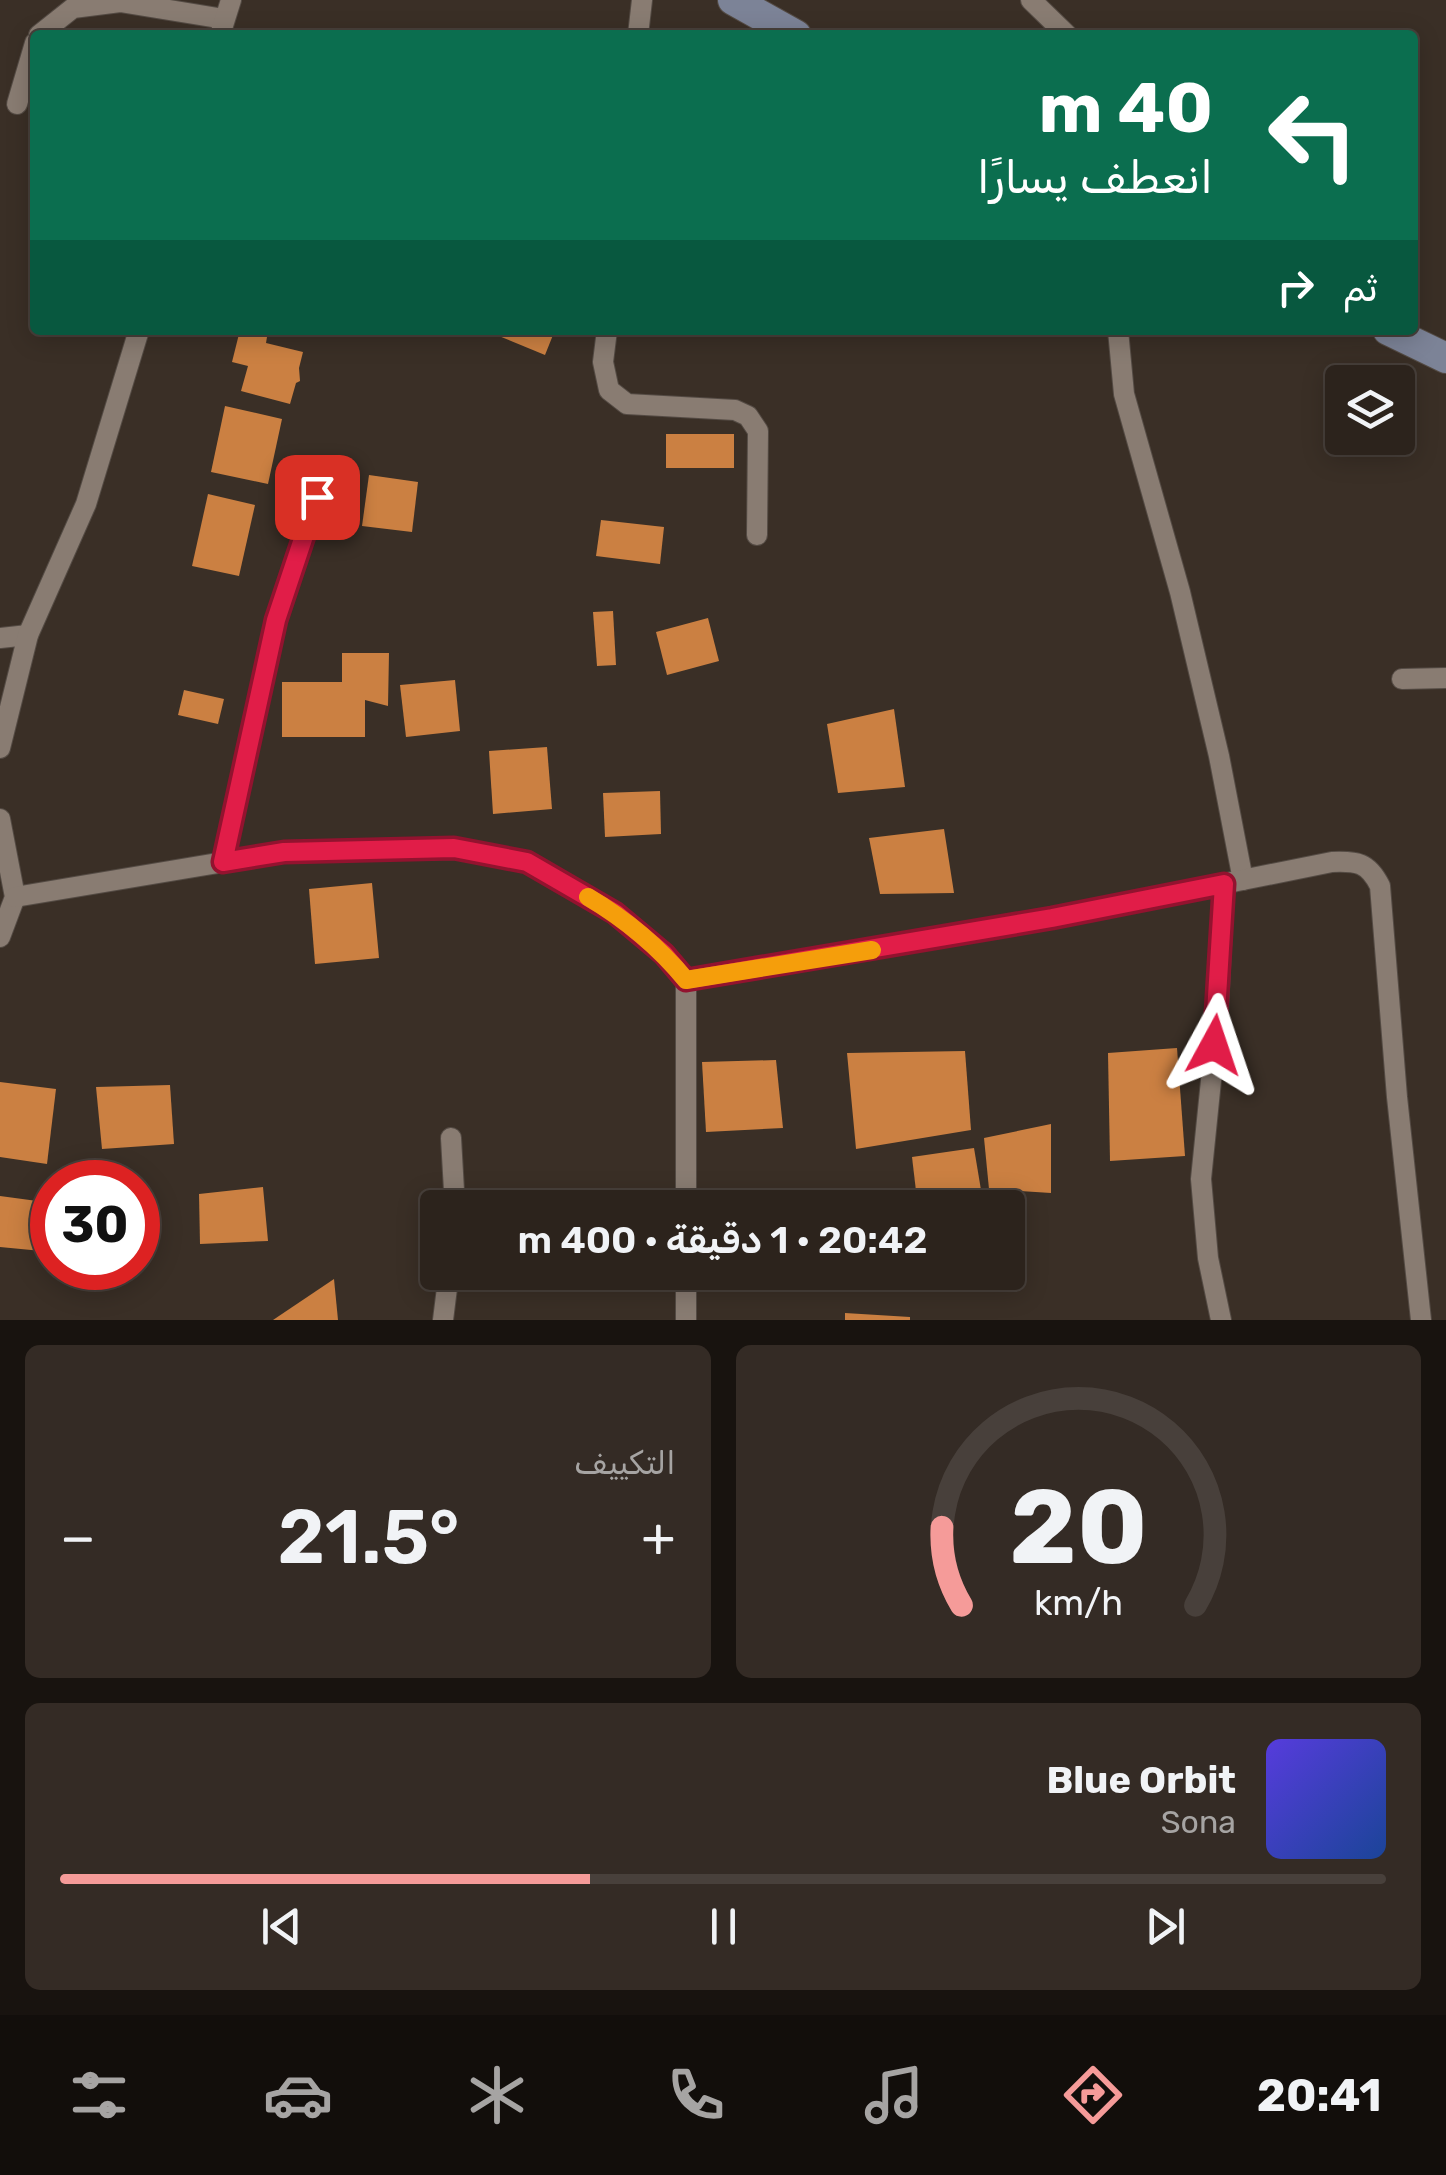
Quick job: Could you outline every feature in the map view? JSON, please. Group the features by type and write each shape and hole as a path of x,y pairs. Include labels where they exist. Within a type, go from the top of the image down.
{"main road":[{"path":"733,0 787,30"},
{"path":"1398,335 1446,358"}],"street":[{"path":"639,30 642,0"},
{"path":"1031,0 1062,30"},
{"path":"45,30 73,8 120,2 225,18"},
{"path":"17,104 30,60"},
{"path":"0,748 28,634 86,504 137,335"},
{"path":"606,335 603,362 609,390 627,404 735,410 748,416 758,431 758,535"},
{"path":"1118,335 1124,394 1180,592 1220,756 1233,882 1201,1179 1208,1258 1221,1320"},
{"path":"223,862 276,620 317,497"},
{"path":"0,638 28,634"},
{"path":"1402,680 1446,678"},
{"path":"0,819 15,896 0,937"},
{"path":"15,896 284,852 454,848 527,862 615,913 664,954 686,980 686,1190"},
{"path":"686,980 1050,918 1332,862 1359,861 1373,871 1380,886 1396,1097 1421,1320"},
{"path":"451,1138 453,1190"},
{"path":"444,1320 447,1290"},
{"path":"686,1290 686,1320"}],"building":[{"path":"239,335 267,337 266,343 303,352 300,381 290,404 241,391 248,366 232,362"},
{"path":"496,335 553,335 545,355"},
{"path":"225,406 282,419 268,484 211,472"},
{"path":"666,434 734,434 734,468 666,468"},
{"path":"369,475 418,482 412,532 362,526"},
{"path":"208,494 255,505 239,576 192,566"},
{"path":"601,520 664,527 660,564 596,556"},
{"path":"613,611 616,665 597,666 593,612"},
{"path":"708,618 719,661 667,675 656,632"},
{"path":"342,653 389,653 388,706 365,700 365,737 282,737 282,682 342,682"},
{"path":"455,680 460,731 406,737 400,685"},
{"path":"184,690 224,699 218,724 178,715"},
{"path":"894,709 905,787 838,793 827,724"},
{"path":"547,747 552,809 493,814 489,751"},
{"path":"660,791 661,834 605,837 603,793"},
{"path":"944,829 954,893 880,894 869,838"},
{"path":"372,883 379,958 315,964 309,889"},
{"path":"1177,1048 1185,1156 1110,1161 1108,1053"},
{"path":"965,1051 971,1130 856,1149 847,1053"},
{"path":"776,1060 783,1128 706,1132 702,1062"},
{"path":"0,1082 56,1089 47,1160 0,1157"},
{"path":"170,1085 174,1144 102,1149 96,1087"},
{"path":"1051,1124 1051,1193 989,1189 984,1138"},
{"path":"974,1148 981,1190 916,1190 912,1157"},
{"path":"263,1187 268,1241 200,1244 199,1194"},
{"path":"0,1196 30,1200 30,1250 0,1247"},
{"path":"334,1279 338,1320 273,1320"},
{"path":"845,1313 910,1317 910,1320 845,1320"}],"slow traffic":[{"path":"588,897 615,913 664,954 686,980 872,950"}],"route":[{"path":"317,497 276,620 223,862 284,852 454,848 527,862 615,913 664,954 686,980 1052,918 1224,884 1214,1045"}]}
